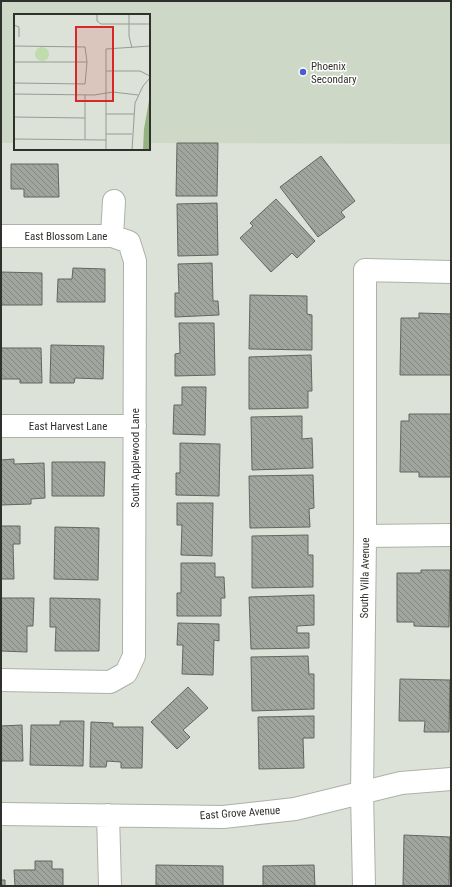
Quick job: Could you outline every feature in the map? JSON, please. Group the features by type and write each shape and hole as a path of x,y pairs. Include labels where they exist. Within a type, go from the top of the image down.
{"street":[{"name":"South Applewood Lane","path":"1,680 110,682 126,673 134,656 134,261 121,239 114,201"},
{"name":"East Blossom Lane","path":"1,236 121,239"},
{"name":"South Villa Avenue","path":"364,886 362,793 365,536 365,270 451,272"},
{"name":"East Harvest Lane","path":"1,426 135,426"},
{"path":"365,536 451,535"},
{"name":"East Grove Avenue","path":"1,814 223,817 295,809 401,783 451,779"},
{"path":"108,816 110,886"}],"shaded area":[{"name":"Phoenix Secondary","path":"1,1 451,1 451,144 150,143 150,14 14,14 14,143 1,143"}],"building":[{"path":"177,143 218,143 217,196 176,196"},
{"path":"321,156 355,201 341,212 345,217 318,237 280,187"},
{"path":"11,164 58,164 59,197 24,197 24,189 11,189"},
{"path":"276,199 315,241 297,258 292,253 271,272 240,238 253,226 250,223"},
{"path":"217,203 218,255 178,256 177,204"},
{"path":"212,263 213,301 218,301 219,315 175,317 175,293 179,293 178,264"},
{"path":"73,268 105,269 105,302 57,302 58,279 72,279"},
{"path":"1,272 42,273 42,305 1,305"},
{"path":"250,295 307,296 307,314 312,315 312,350 249,349"},
{"path":"419,313 451,314 451,375 400,375 401,318 419,318"},
{"path":"179,323 214,323 215,375 175,376 175,354 180,353"},
{"path":"51,345 104,346 103,379 75,378 74,383 50,383"},
{"path":"1,348 41,348 42,383 20,383 20,379 1,379"},
{"path":"311,355 312,391 308,391 308,408 249,409 249,357"},
{"path":"182,387 206,387 205,435 173,434 174,405 182,405"},
{"path":"409,414 451,414 451,477 419,477 419,472 400,472 401,421 409,421"},
{"path":"302,416 302,439 312,438 313,468 252,470 251,417"},
{"path":"180,443 220,444 219,496 176,495 176,473 180,473"},
{"path":"14,459 14,464 44,463 45,498 31,499 31,504 1,505 1,460"},
{"path":"52,462 105,462 104,496 52,496"},
{"path":"313,475 314,508 309,509 310,527 250,528 249,476"},
{"path":"177,503 213,503 212,556 181,555 182,525 177,525"},
{"path":"1,526 20,526 20,544 13,544 14,579 1,579"},
{"path":"55,527 99,528 98,580 54,579"},
{"path":"308,535 308,555 313,555 313,587 252,588 252,536"},
{"path":"181,563 215,563 215,577 224,577 225,598 221,598 221,616 177,616 177,593 181,593"},
{"path":"421,570 450,570 449,627 414,626 414,622 397,622 397,573 421,573"},
{"path":"314,595 314,625 297,626 297,633 309,633 309,648 251,649 249,597"},
{"path":"1,598 34,598 33,626 27,626 27,652 1,651"},
{"path":"50,598 100,599 99,651 55,651 56,627 50,627"},
{"path":"178,623 219,624 219,641 214,640 213,675 182,674 183,645 177,645"},
{"path":"308,656 309,674 314,674 314,709 252,711 251,657"},
{"path":"400,679 450,680 449,732 424,732 425,721 399,721"},
{"path":"188,687 208,708 183,730 190,737 177,749 151,722"},
{"path":"314,716 314,738 303,738 304,768 259,769 258,717"},
{"path":"60,721 84,721 83,766 30,765 31,725 60,725"},
{"path":"91,722 113,723 113,727 143,727 142,768 121,768 121,762 107,761 106,767 90,767"},
{"path":"22,725 23,761 1,761 1,726"},
{"path":"404,835 450,837 449,886 403,886"},
{"path":"35,861 52,861 52,869 63,869 63,886 15,886 14,870 35,870"},
{"path":"156,865 223,866 223,886 156,886"},
{"path":"314,865 315,886 263,886 263,866"},
{"path":"1,880 5,880 5,886 1,886"}],"place":[{"name":"Phoenix Secondary","path":"303,72"}]}
